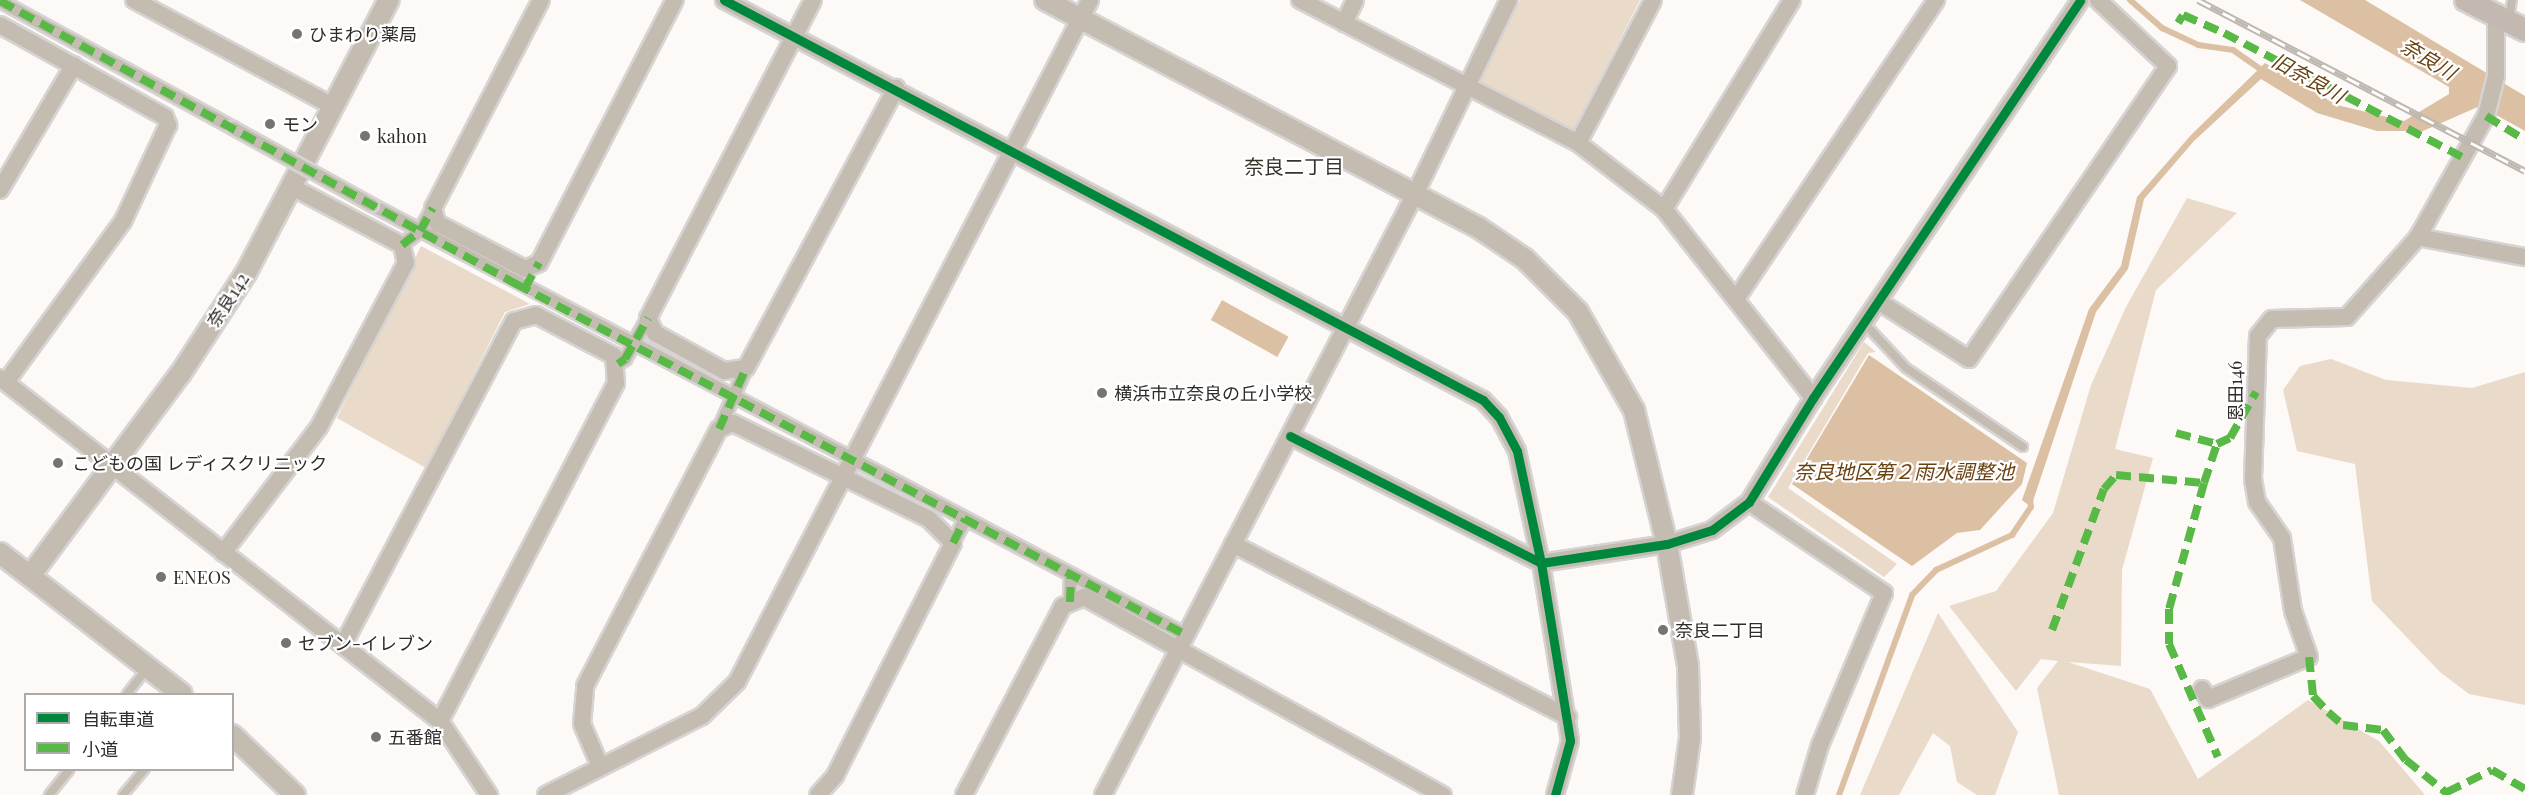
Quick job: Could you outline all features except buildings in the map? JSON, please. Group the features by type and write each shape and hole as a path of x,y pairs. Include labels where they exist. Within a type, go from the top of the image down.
{"main road":[{"path":"2466,0 2511,16"}],"street":[{"path":"134,0 334,107"},
{"name":"奈良142","path":"30,576 111,467 246,273 389,0"},
{"path":"402,245 420,231 541,0"},
{"path":"525,288 675,0"},
{"path":"724,0 1437,372 1499,417 1517,451 1568,717 1566,768 1555,795"},
{"path":"440,721 613,389 618,364 633,345 648,318 813,0"},
{"path":"1045,0 1416,192 1525,259 1578,312 1634,410 1667,544 1688,666 1690,738 1682,795"},
{"path":"546,795 702,716 737,682 840,475 1010,148 1090,0"},
{"path":"1300,0 1578,143 1664,209 1813,398"},
{"path":"1344,23 1355,0"},
{"path":"1103,795 1416,192 1509,0"},
{"path":"1578,143 1653,0"},
{"path":"1664,209 1792,0"},
{"path":"1736,299 1936,0"},
{"path":"1290,436 1540,563 1667,544 1712,530 1749,502 1813,398 1881,303 2080,0"},
{"path":"1881,303 1969,359 2168,66 2098,0"},
{"path":"0,1 525,288 1071,575 1443,795"},
{"name":"恩田146","path":"2208,700 2309,657 2293,610 2282,538 2257,502 2253,479 2258,336 2272,319 2347,317 2418,237 2486,116 2511,16"},
{"path":"0,25 165,117 167,134 123,221 3,380 111,467 440,721 489,795"},
{"path":"0,190 74,65"},
{"path":"600,766 582,724 585,686 719,429 746,368 896,88"},
{"path":"223,553 319,427 406,263 402,245 291,187"},
{"path":"433,208 437,223 516,264 525,268 539,263"},
{"path":"2418,237 2525,257"},
{"path":"343,645 514,321 536,315 614,356 618,364"},
{"path":"648,318 655,333 724,371 746,368"},
{"path":"719,429 743,424 929,519 953,543"},
{"path":"1749,502 1884,593 1820,745 1805,795"},
{"path":"818,795 835,776 965,519"},
{"path":"1233,544 1568,717"},
{"path":"0,553 181,693"},
{"path":"1070,603 1071,575"},
{"path":"964,795 1063,606 1083,597 1182,642"},
{"path":"234,737 295,795"}],"lane":[{"path":"1866,324 1906,368 2023,447"},
{"path":"128,693 147,668"},
{"path":"50,795 68,771"},
{"path":"123,795 143,771"}],"shaded area":[{"path":"1520,0 1640,0 1571,136 1477,85"},
{"path":"2187,198 2237,213 2156,290 2115,449 2153,458 2122,570 2121,666 2068,662 2150,689 2198,779 2308,700 2379,741 2425,795 2059,795 2037,688 2058,661 2041,659 2016,691 1949,606 1996,591 2053,513 2091,385 2126,307"},
{"path":"421,246 530,304 505,312 426,468 337,418"},
{"path":"1864,342 1876,352 1868,353 1788,488 1897,564 1884,577 1768,497"},
{"path":"2331,359 2386,380 2472,388 2525,372 2525,705 2469,694 2440,672 2372,601 2355,464 2297,451 2283,390 2300,366"},
{"path":"1938,613 2018,732 1995,795 1977,795 1957,782 1950,746 1933,733 1899,795 1860,795"}],"water":[{"name":"奈良川","path":"2300,0 2365,0 2525,96 2525,131 2480,106 2423,131 2377,131 2317,113 2261,79 2194,141 2144,199 2128,269 2096,312 2031,507 2022,500 2089,309 2121,266 2137,197 2191,135 2265,63 2337,105 2404,121 2449,94 2449,87"},
{"path":"1222,300 1288,337 1277,357 1211,320"},
{"name":"奈良地区第２雨水調整池","path":"1869,355 2027,463 2022,484 1980,530 1957,533 1912,566 1792,484"}],"waterway":[{"name":"旧奈良川","path":"2130,0 2162,28 2198,45 2233,50 2264,72"},
{"path":"1839,795 1912,595 1936,570 2012,535 2031,507 2030,499"}],"railway":[{"path":"2198,0 2525,171"}],"marked path":[{"path":"0,1 516,284 1186,635"},
{"path":"2178,23 2183,15 2224,33 2462,157"},
{"path":"2486,116 2525,140"},
{"path":"402,245 420,231 433,208"},
{"path":"525,288 539,263"},
{"path":"618,364 625,359 648,318"},
{"path":"719,429 746,368"},
{"path":"2052,630 2104,489 2116,475 2204,483 2217,444 2230,438 2256,392"},
{"path":"2176,433 2217,444"},
{"path":"2204,483 2169,609 2169,644 2218,757"},
{"path":"953,543 965,519"},
{"path":"1070,602 1071,575"},
{"path":"2309,657 2313,696 2328,712 2343,725 2383,730 2406,760 2449,795"},
{"path":"2447,792 2492,770 2525,789"}],"cycle path":[{"path":"724,0 1483,400 1499,417 1517,451 1541,563 1570,741 1555,795"},
{"path":"1290,436 1541,563 1667,544 1712,530 1749,502 1813,398 2080,0"}],"place":[{"name":"ひまわり薬局","path":"297,34"},
{"name":"モン","path":"270,124"},
{"name":"kahon","path":"365,136"},
{"name":"横浜市立奈良の丘小学校","path":"1102,393"},
{"name":"こどもの国 レディスクリニック","path":"58,463"},
{"name":"ENEOS","path":"161,577"},
{"name":"奈良二丁目","path":"1663,630"},
{"name":"セブン-イレブン","path":"286,643"},
{"name":"五番館","path":"376,737"}],"district":[{"name":"奈良二丁目","path":"1294,165"}]}
